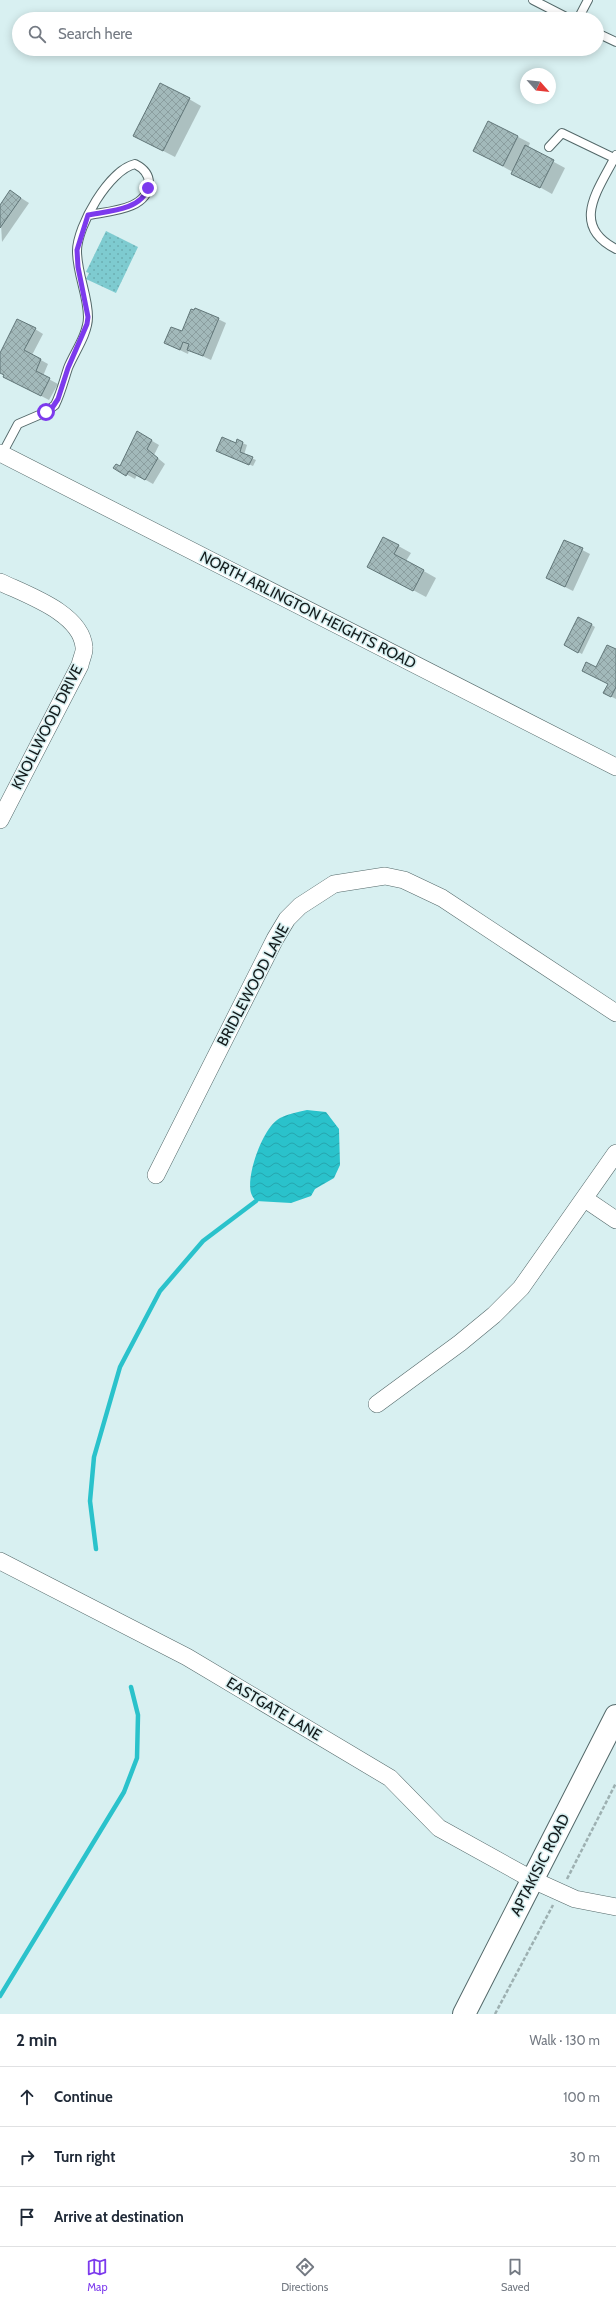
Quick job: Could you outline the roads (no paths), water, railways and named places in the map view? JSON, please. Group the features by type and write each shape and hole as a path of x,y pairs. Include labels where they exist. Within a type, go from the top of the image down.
{"main road":[{"name":"APTAKISIC ROAD","path":"464,2014 616,1716"}],"street":[{"name":"NORTH ARLINGTON HEIGHTS ROAD","path":"1,454 616,767"},
{"name":"KNOLLWOOD DRIVE","path":"0,582 62,614 73,622 80,633 84,648 80,665 0,820"},
{"name":"BRIDLEWOOD LANE","path":"156,1175 275,939 287,920 300,906 334,884 350,880 385,876 404,880 442,898 616,1013"},
{"path":"377,1404 460,1343 500,1309 520,1288 585,1199 616,1153"},
{"path":"585,1199 616,1220"},
{"name":"EASTGATE LANE","path":"0,1561 187,1657 258,1697 390,1778 439,1828 533,1880 574,1899 616,1907"}],"lane":[{"path":"533,0 556,12"},
{"path":"582,12 588,0"},
{"path":"604,36 616,42"},
{"path":"549,147 562,133 615,157 590,206 591,225 607,244 616,248"},
{"path":"1,454 18,424 46,412 55,405 85,331 88,317 78,267 77,250 88,215 96,200 108,184 129,166 135,164 143,168 149,180 144,198 131,206 88,215"}],"water":[{"path":"307,1110 326,1112 339,1129 340,1165 334,1178 315,1189 311,1196 291,1203 256,1201 251,1193 251,1175 253,1164 262,1141 274,1123 280,1118"}],"waterway":[{"path":"96,1549 90,1501 94,1457 120,1367 160,1291 203,1241 256,1201"},
{"path":"0,1996 124,1792 137,1758 138,1715 131,1687"}]}
